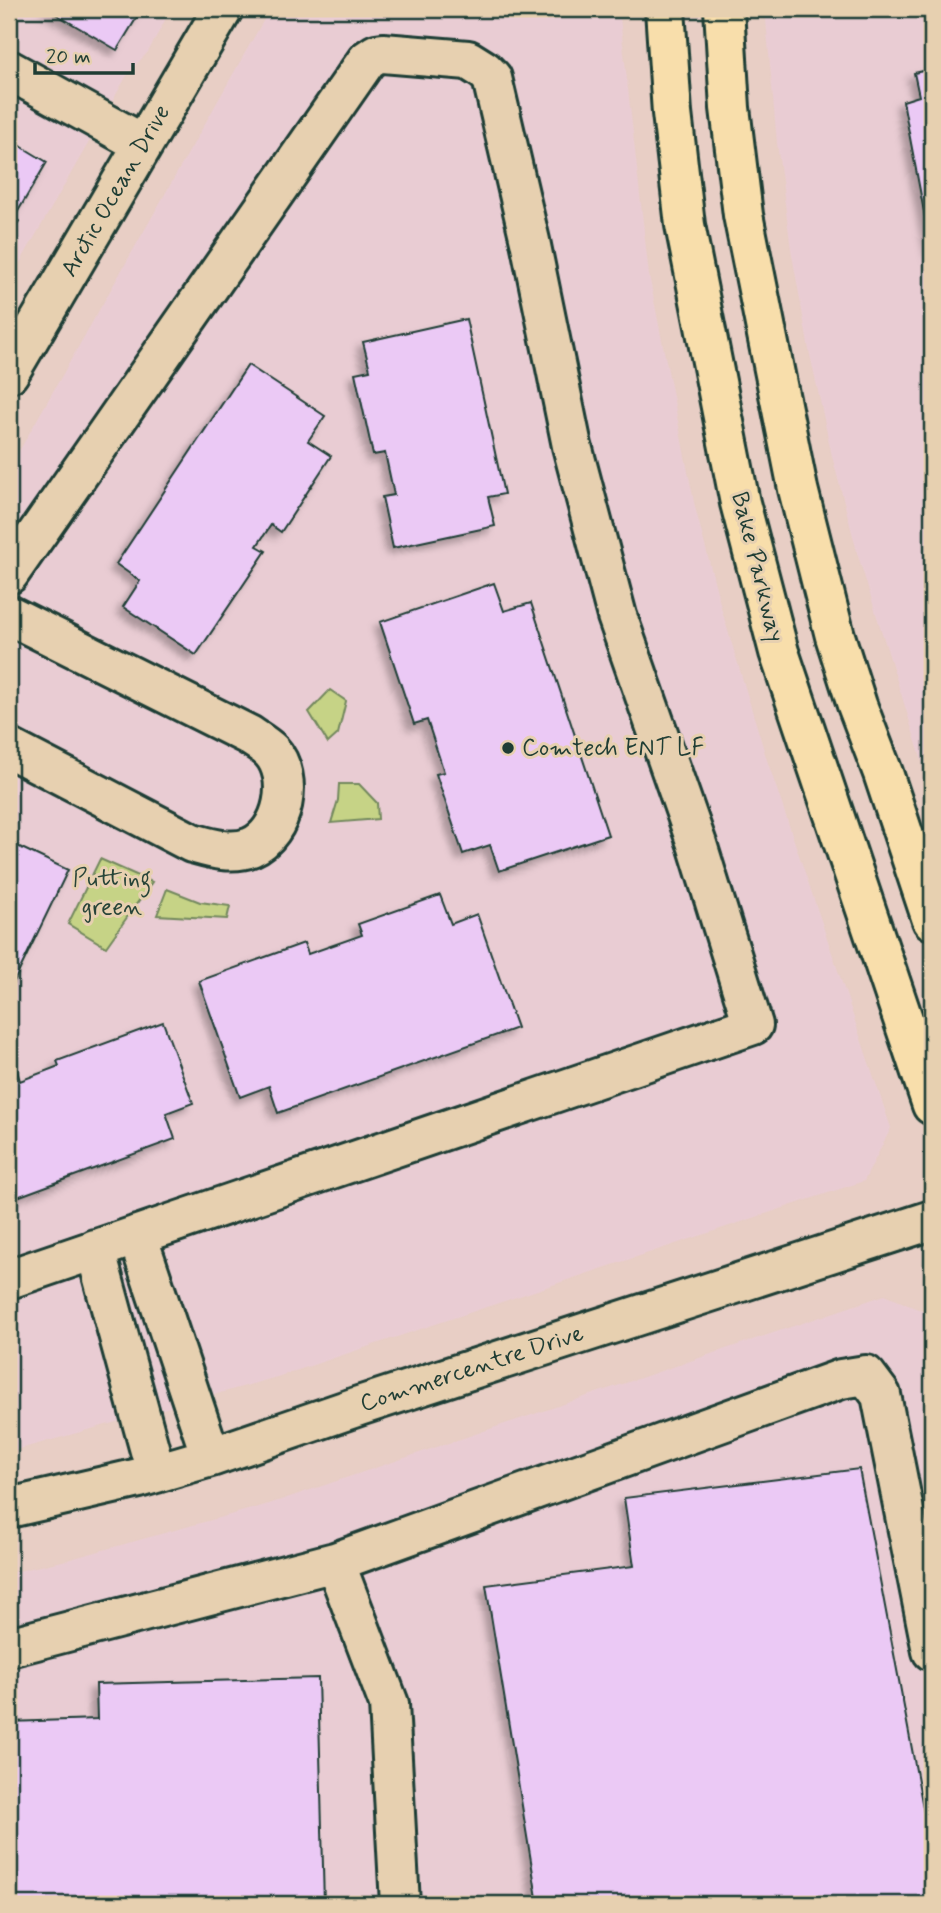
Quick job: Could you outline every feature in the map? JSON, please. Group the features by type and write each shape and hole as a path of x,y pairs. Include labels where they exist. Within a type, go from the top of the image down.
{"main road":[{"name":"Bake Parkway","path":"665,9 672,113 685,225 740,503 783,664 932,1105"},
{"path":"724,9 730,108 743,215 797,489 846,670 932,920"}],"street":[{"name":"Arctic Ocean Drive","path":"9,373 223,9"},
{"path":"9,574 368,60 383,53 468,60 492,78 533,254 572,446 617,616 697,844 753,1025 9,1279"},
{"path":"9,70 143,144"},
{"path":"9,615 249,735 272,752 283,772 285,795 278,818 266,835 251,847 223,851 192,843 9,748"},
{"name":"Commercentre Drive","path":"9,1508 211,1457 359,1406 932,1220"},
{"path":"137,1235 211,1457"},
{"path":"95,1249 156,1473"},
{"path":"9,1647 335,1562 841,1379 866,1375 881,1395 932,1651"},
{"path":"335,1562 389,1704 400,1904"}],"shaded area":[{"path":"9,9 171,9 148,52 129,72 9,282"},
{"path":"270,9 619,9 649,275 695,507 722,611 767,760 891,1128 864,1181 277,1377 9,1452 9,469"},
{"path":"765,9 932,9 932,793 859,559 832,456 809,350 791,249 777,143"},
{"path":"885,1295 932,1315 932,1904 9,1904 9,1573 67,1560 269,1504"}],"green space":[{"path":"330,690 346,701 338,734 328,743 309,712"},
{"path":"339,784 359,784 377,803 378,819 331,823 338,800"},
{"name":"Putting green","path":"100,859 152,882 106,947 68,924"},
{"path":"167,889 200,902 230,906 227,919 157,915"}],"building":[{"path":"47,9 142,9 117,50"},
{"path":"932,69 932,254 903,101 919,96 914,73"},
{"path":"9,139 47,162 14,218 19,221 9,238"},
{"path":"466,319 504,494 488,497 495,526 393,548 382,497 394,495 385,453 373,455 355,373 370,370 363,342"},
{"path":"248,365 325,416 308,441 331,456 281,532 271,525 257,546 266,551 196,655 123,607 140,581 116,564"},
{"name":"Comtech ENT LF","path":"494,583 504,611 531,603 608,835 499,871 490,845 463,854 436,774 444,772 427,720 414,724 380,622"},
{"path":"9,842 68,870 9,992"},
{"path":"440,895 451,924 477,914 517,1028 278,1113 269,1086 240,1097 199,981 304,943 308,954 362,935 358,924"},
{"path":"163,1022 193,1103 166,1113 175,1139 9,1200 9,1069 16,1067 20,1081 59,1066 57,1061"},
{"path":"859,1469 932,1855 932,1904 538,1904 486,1585 634,1566 624,1498"},
{"path":"318,1678 324,1904 9,1904 9,1722 97,1719 96,1684"}],"place":[{"name":"Comtech ENT LF","path":"508,748"}]}
